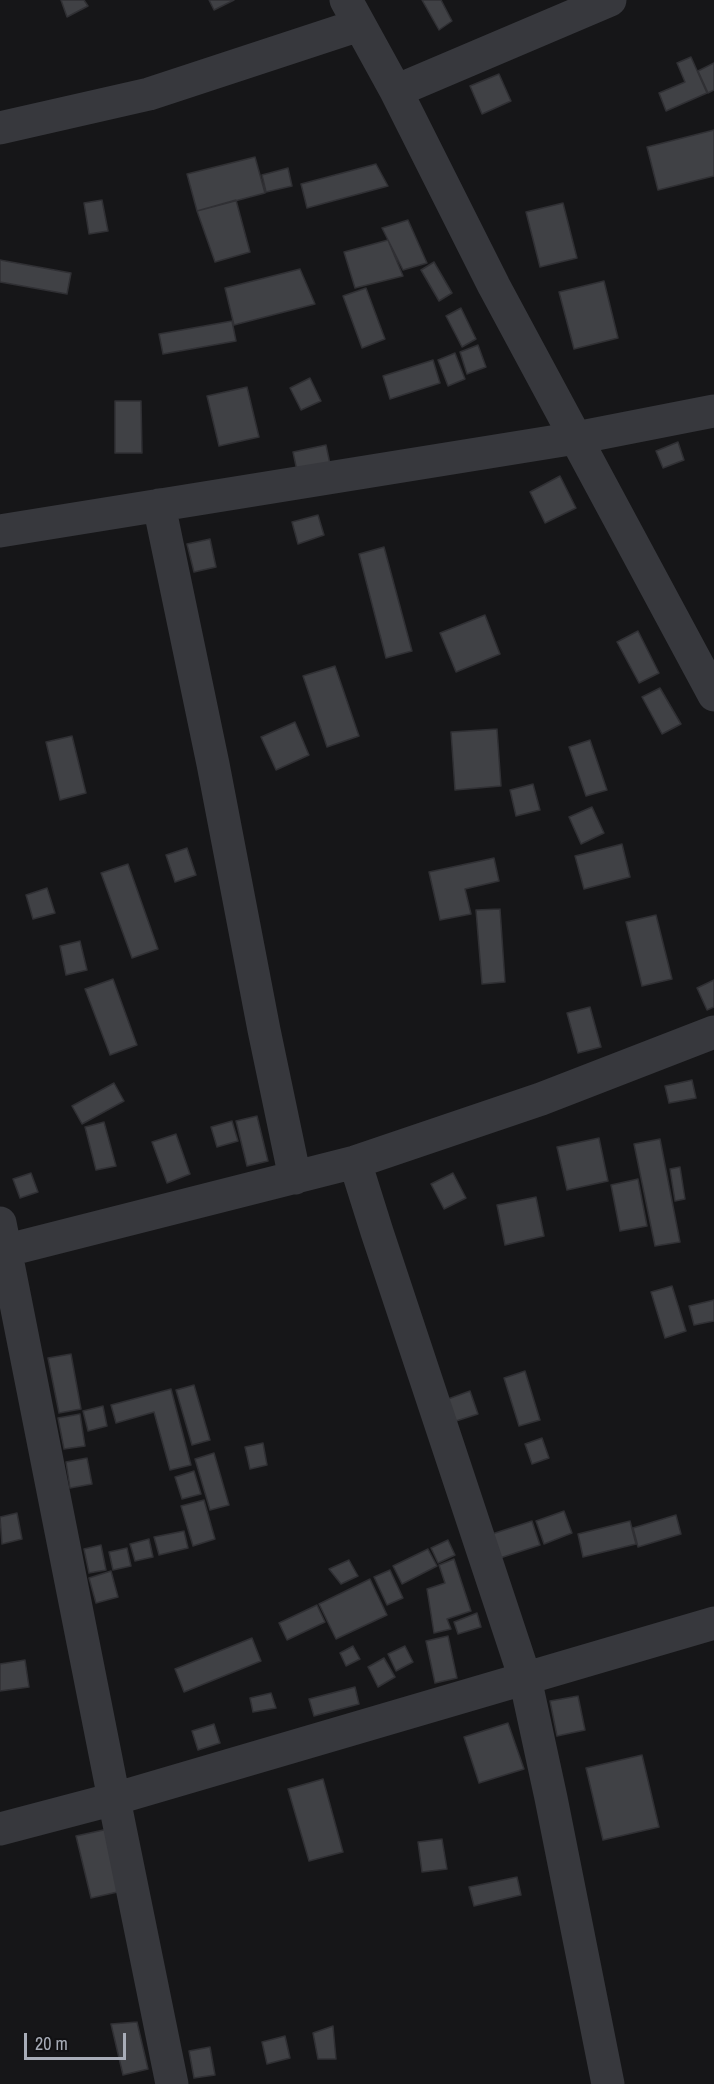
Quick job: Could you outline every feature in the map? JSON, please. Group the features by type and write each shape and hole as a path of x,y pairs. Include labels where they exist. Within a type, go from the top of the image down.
{"street":[{"path":"396,91 610,0"},
{"path":"0,129 149,94 352,13 396,91 494,286 714,695"},
{"path":"0,531 576,438 714,411"},
{"path":"159,505 211,753 295,1178"},
{"path":"172,2084 2,1242 295,1178 355,1162 540,1099 714,1032"},
{"path":"355,1162 525,1678 608,2084"},
{"path":"0,1829 114,1799 714,1623"}],"building":[{"path":"61,0 84,0 88,6 67,17"},
{"path":"209,0 234,0 214,10"},
{"path":"422,0 441,0 452,21 439,30"},
{"path":"691,57 707,93 666,111 659,93 685,82 677,63"},
{"path":"714,63 714,90 708,93 698,71"},
{"path":"499,74 511,101 482,114 470,86"},
{"path":"714,130 714,176 658,190 647,147"},
{"path":"255,157 265,193 197,211 187,174"},
{"path":"376,164 388,186 307,208 301,184"},
{"path":"288,168 292,186 266,192 262,175"},
{"path":"102,200 108,231 89,234 84,203"},
{"path":"236,200 250,252 215,262 197,211"},
{"path":"563,203 577,258 540,267 526,212"},
{"path":"408,220 427,263 403,270 382,228"},
{"path":"388,240 403,276 355,288 344,252"},
{"path":"0,260 71,273 67,294 0,282"},
{"path":"434,262 452,293 439,301 421,270"},
{"path":"300,269 315,304 234,325 225,288"},
{"path":"604,281 618,338 574,349 559,292"},
{"path":"366,288 385,339 362,348 343,296"},
{"path":"461,308 476,339 462,347 446,316"},
{"path":"232,321 236,341 163,354 159,334"},
{"path":"478,345 486,367 467,374 460,352"},
{"path":"455,353 465,379 448,386 438,360"},
{"path":"433,360 440,383 390,399 383,376"},
{"path":"310,378 321,401 301,410 290,388"},
{"path":"247,387 259,437 219,446 207,396"},
{"path":"115,401 141,401 142,453 115,453"},
{"path":"678,442 684,460 663,468 656,451"},
{"path":"326,445 330,464 297,471 293,452"},
{"path":"560,476 576,508 545,523 530,492"},
{"path":"318,515 324,535 298,544 292,522"},
{"path":"210,539 216,567 194,572 187,544"},
{"path":"384,547 412,651 386,658 359,554"},
{"path":"485,615 500,654 456,672 440,633"},
{"path":"638,631 659,673 639,683 617,642"},
{"path":"335,666 359,736 327,747 303,676"},
{"path":"660,688 681,724 662,734 642,697"},
{"path":"295,722 309,755 276,770 261,737"},
{"path":"497,729 501,786 455,790 451,732"},
{"path":"72,736 86,793 60,800 46,742"},
{"path":"590,740 607,790 586,796 569,747"},
{"path":"533,784 540,810 516,816 510,790"},
{"path":"592,807 604,833 581,844 569,817"},
{"path":"622,844 630,877 584,889 575,856"},
{"path":"187,848 196,875 175,882 166,855"},
{"path":"494,858 499,881 465,889 471,914 440,920 429,872"},
{"path":"128,864 158,949 132,958 101,873"},
{"path":"47,888 55,913 33,919 26,895"},
{"path":"500,909 505,982 482,984 476,910"},
{"path":"656,915 672,979 642,986 626,922"},
{"path":"80,941 87,970 66,975 60,946"},
{"path":"113,979 137,1045 110,1055 85,989"},
{"path":"714,980 714,1007 707,1010 697,988"},
{"path":"590,1007 601,1047 578,1053 567,1013"},
{"path":"692,1080 696,1098 669,1103 665,1086"},
{"path":"114,1083 124,1101 82,1124 72,1106"},
{"path":"257,1116 268,1161 247,1166 236,1121"},
{"path":"232,1121 238,1141 217,1147 211,1127"},
{"path":"104,1122 116,1166 96,1170 85,1127"},
{"path":"176,1134 190,1174 167,1183 152,1142"},
{"path":"599,1138 608,1181 567,1190 557,1147"},
{"path":"660,1139 680,1242 655,1246 634,1144"},
{"path":"680,1167 685,1199 675,1201 670,1169"},
{"path":"31,1173 38,1192 20,1198 13,1179"},
{"path":"453,1173 466,1198 444,1209 431,1184"},
{"path":"638,1179 647,1226 620,1231 611,1185"},
{"path":"536,1197 544,1236 505,1245 497,1205"},
{"path":"672,1286 686,1331 665,1338 651,1292"},
{"path":"714,1300 714,1321 694,1325 689,1306"},
{"path":"71,1354 81,1409 59,1413 48,1358"},
{"path":"525,1371 540,1420 519,1426 504,1378"},
{"path":"194,1385 210,1440 192,1445 176,1390"},
{"path":"171,1389 191,1465 170,1470 154,1412 116,1423 111,1405"},
{"path":"470,1391 478,1414 456,1421 448,1399"},
{"path":"103,1406 107,1426 88,1431 83,1411"},
{"path":"80,1414 85,1446 64,1449 58,1418"},
{"path":"542,1438 549,1458 532,1464 525,1444"},
{"path":"263,1443 267,1465 250,1469 245,1447"},
{"path":"214,1453 229,1505 210,1510 195,1459"},
{"path":"87,1458 92,1484 70,1488 66,1462"},
{"path":"194,1471 201,1494 182,1499 175,1477"},
{"path":"204,1500 215,1539 193,1546 181,1506"},
{"path":"564,1511 572,1533 544,1544 536,1521"},
{"path":"17,1513 22,1539 2,1544 0,1517"},
{"path":"676,1515 681,1534 638,1547 633,1528"},
{"path":"532,1521 540,1545 500,1558 492,1534"},
{"path":"630,1521 636,1544 583,1557 578,1534"},
{"path":"184,1531 188,1548 159,1555 154,1537"},
{"path":"149,1539 153,1557 135,1561 130,1544"},
{"path":"448,1540 455,1555 438,1563 431,1548"},
{"path":"101,1545 106,1570 89,1573 84,1549"},
{"path":"127,1548 131,1566 113,1570 109,1552"},
{"path":"428,1549 437,1566 402,1584 393,1566"},
{"path":"454,1559 471,1611 447,1619 451,1629 434,1633 427,1589 445,1583 439,1565"},
{"path":"349,1560 358,1576 341,1584 329,1569"},
{"path":"390,1570 403,1598 387,1605 374,1577"},
{"path":"111,1571 118,1597 96,1603 89,1578"},
{"path":"370,1579 387,1615 336,1639 319,1604"},
{"path":"317,1605 325,1622 287,1640 279,1623"},
{"path":"477,1613 481,1627 458,1634 454,1622"},
{"path":"448,1636 457,1678 435,1683 426,1641"},
{"path":"252,1638 261,1661 184,1692 175,1669"},
{"path":"353,1646 360,1659 346,1666 340,1653"},
{"path":"405,1646 413,1662 396,1671 388,1654"},
{"path":"384,1658 395,1677 378,1687 368,1667"},
{"path":"25,1660 29,1687 0,1691 0,1664"},
{"path":"355,1687 359,1704 314,1716 309,1699"},
{"path":"271,1693 276,1708 253,1712 250,1698"},
{"path":"578,1696 585,1730 557,1736 550,1701"},
{"path":"508,1723 524,1769 479,1783 464,1737"},
{"path":"214,1724 220,1743 198,1750 192,1731"},
{"path":"642,1755 659,1827 603,1840 586,1768"},
{"path":"323,1779 343,1852 309,1861 288,1789"},
{"path":"108,1829 122,1891 91,1898 76,1836"},
{"path":"442,1839 447,1869 422,1872 418,1842"},
{"path":"517,1877 521,1895 474,1906 469,1887"},
{"path":"137,2022 148,2069 123,2075 111,2024"},
{"path":"333,2026 336,2059 318,2059 313,2033"},
{"path":"285,2036 290,2058 267,2064 262,2042"},
{"path":"210,2047 215,2075 194,2078 189,2051"}]}
